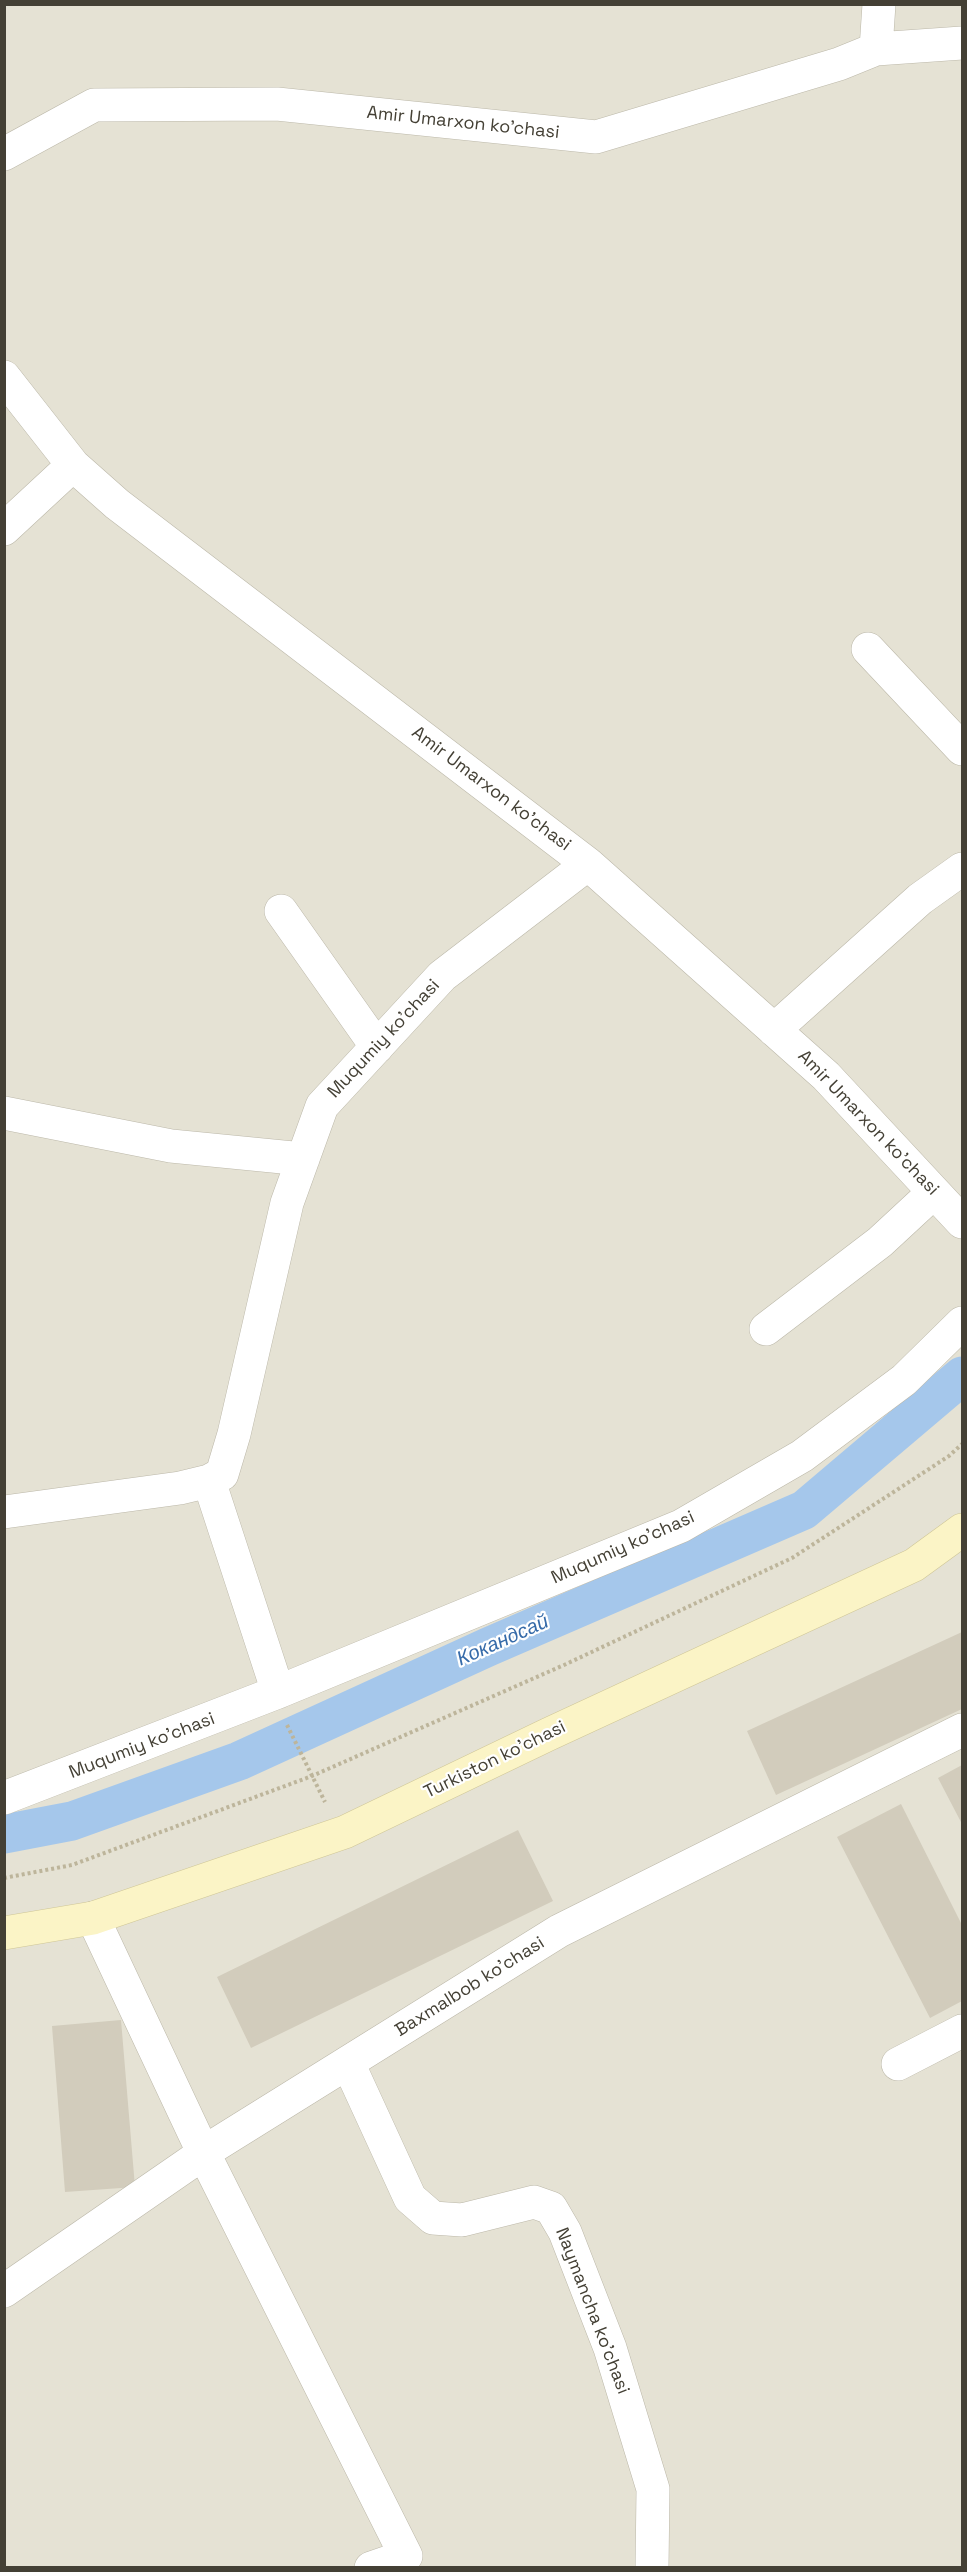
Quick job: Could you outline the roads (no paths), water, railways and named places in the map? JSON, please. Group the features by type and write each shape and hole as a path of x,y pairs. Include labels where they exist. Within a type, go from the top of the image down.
{"main road":[{"name":"Turkiston ko'chasi","path":"4,1933 93,1918 345,1832 549,1734 914,1565 963,1530"}],"street":[{"path":"876,49 879,4"},
{"name":"Amir Umarxon ko'chasi","path":"4,154 94,105 277,104 596,137 839,64 876,49 963,43"},
{"name":"Amir Umarxon ko'chasi","path":"4,377 73,465 117,504 588,864 826,1076 963,1222"},
{"path":"4,529 73,465"},
{"path":"868,649 963,749"},
{"name":"Muqumiy ko'chasi","path":"209,1481 222,1474 234,1434 287,1203 322,1106 442,976 588,864"},
{"path":"774,1030 920,899 963,869"},
{"path":"280,911 376,1047"},
{"path":"4,1113 171,1146 303,1159"},
{"path":"766,1329 880,1242 934,1192"},
{"name":"Muqumiy ko'chasi","path":"4,1798 282,1707 681,1526 802,1456 904,1380 963,1323"},
{"path":"4,1512 180,1488 209,1481 282,1707"},
{"name":"Baxmalbob ko'chasi","path":"4,2291 204,2154 559,1931 963,1730"},
{"path":"93,1918 204,2154 406,2556 371,2568"},
{"path":"898,2064 963,2031"},
{"name":"Naymancha ko'chasi","path":"348,2063 410,2198 433,2218 462,2220 534,2202 551,2208 565,2232 610,2348 653,2489 652,2568"}],"waterway":[{"name":"Кокандсай","path":"4,1834 72,1821 239,1761 488,1647 804,1510 962,1376"}]}
